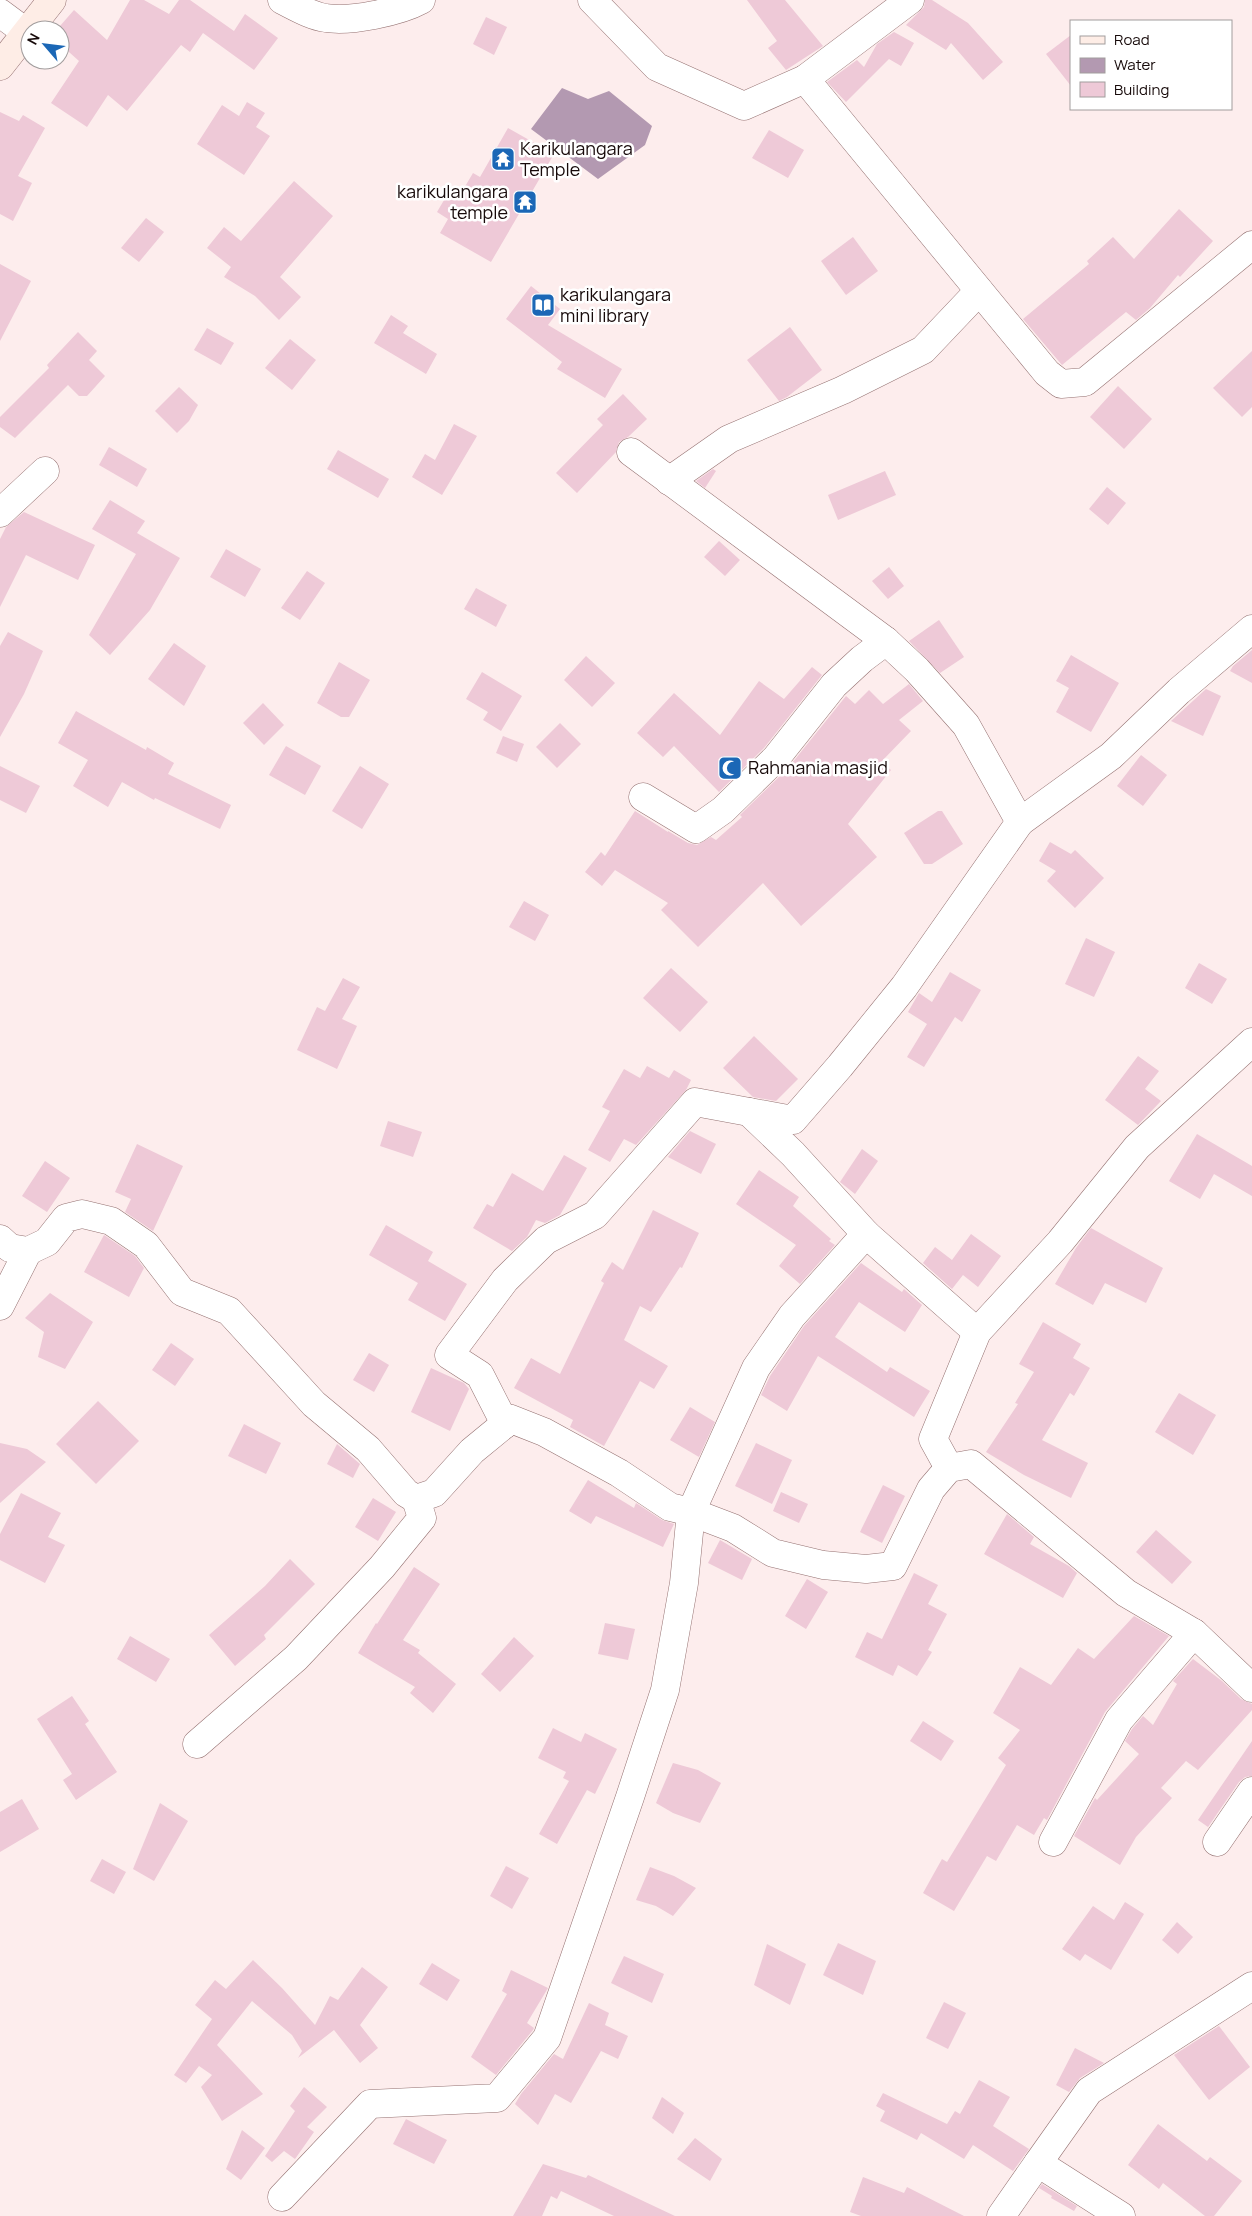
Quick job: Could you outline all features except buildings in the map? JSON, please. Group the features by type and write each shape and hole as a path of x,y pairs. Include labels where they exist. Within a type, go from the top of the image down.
{"main road":[{"path":"37,20 52,0"},
{"path":"0,66 20,42"}],"street":[{"path":"282,0 326,18 377,16 420,0"},
{"path":"592,0 657,67 744,106 805,79 910,0"},
{"path":"0,13 20,27"},
{"path":"805,79 1047,373 1061,384 1085,382 1252,245"},
{"path":"669,482 729,440 843,390 923,350 979,291"},
{"path":"631,452 886,641 916,670 966,725 1020,822"},
{"path":"0,513 46,470"},
{"path":"505,1424 480,1374 450,1355 505,1280 546,1240 595,1215 695,1102 793,1120 904,987 1020,822 1111,756 1179,691 1252,630"},
{"path":"644,797 696,829 723,810 776,758 834,686 862,659 886,641"},
{"path":"949,1468 933,1439 977,1332 1060,1242 1137,1147 1252,1042"},
{"path":"749,1112 793,1154 866,1234 977,1332"},
{"path":"0,1239 10,1248 28,1251 47,1242 66,1218 82,1214 111,1221 146,1245 182,1292 229,1310 314,1404 368,1450 406,1493 416,1499 422,1518 382,1567 296,1658 197,1744"},
{"path":"282,2197 370,2104 497,2098 547,2038 665,1690 684,1583 691,1512 756,1368 792,1316 866,1234"},
{"path":"0,1306 28,1251"},
{"path":"416,1499 434,1493 472,1451 511,1419 544,1432 619,1473 670,1508 691,1512 733,1528 773,1553 823,1565 866,1569 893,1566 931,1489 949,1468 970,1464 1126,1593 1194,1633 1252,1688"},
{"path":"1054,1842 1119,1720 1194,1633"},
{"path":"1217,1842 1252,1791"},
{"path":"1001,2216 1089,2091 1252,1986"},
{"path":"1038,2163 1121,2216"}],"water":[{"path":"562,88 588,99 609,91 652,126 645,145 598,179 531,129"}],"place":[{"name":"Karikulangara Temple","path":"503,159"},
{"name":"karikulangara temple","path":"525,202"},
{"name":"karikulangara mini library","path":"543,305"},
{"name":"Rahmania masjid","path":"730,768"}]}
